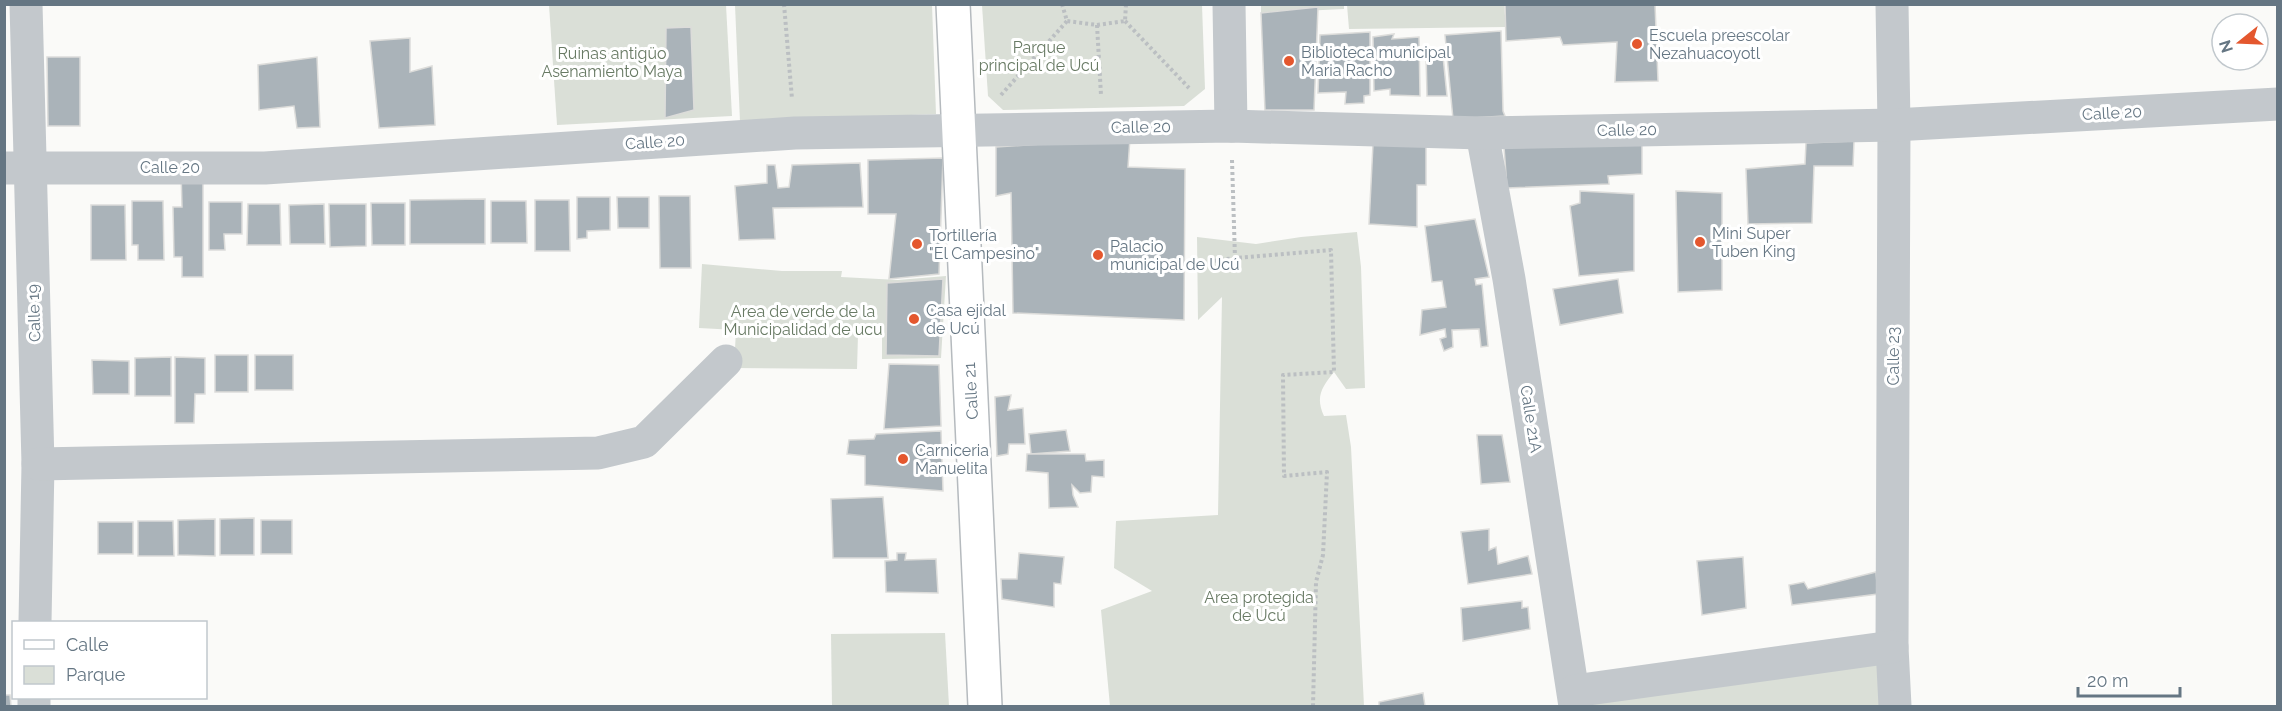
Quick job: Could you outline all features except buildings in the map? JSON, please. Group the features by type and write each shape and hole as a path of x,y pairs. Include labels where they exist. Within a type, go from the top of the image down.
{"main road":[{"name":"Calle 21","path":"953,4 985,706"}],"street":[{"name":"Calle 19","path":"26,4 17,167 38,464 35,621"},
{"path":"1229,4 1231,126"},
{"name":"Calle 23","path":"1892,4 1894,125 1892,647 1895,706"},
{"name":"Calle 20","path":"17,167 266,168 795,133 1231,126 1482,133 1894,125 2277,104"},
{"name":"Calle 21A","path":"1482,133 1511,291 1575,699"},
{"path":"38,464 598,453 644,442 726,361"},
{"path":"1575,699 1892,647"}],"path":[{"path":"784,4 795,133"},
{"path":"1062,4 1067,21"},
{"path":"1126,4 1125,21 1189,88"},
{"path":"1067,21 1096,25 1125,21"},
{"path":"995,102 1067,21"},
{"path":"1096,25 1101,96"},
{"path":"1231,126 1236,258"},
{"path":"1197,262 1331,250 1334,372 1283,375 1284,476 1327,472 1323,555 1316,582 1313,706"}],"green space":[{"path":"1344,4 1344,9 1261,13 1261,5"},
{"name":"Ruinas antigüo Asenamiento Maya","path":"549,5 726,5 732,116 557,125"},
{"path":"735,5 932,5 936,114 740,122"},
{"name":"Parque principal de Ucú","path":"982,5 1202,5 1205,89 1184,106 1003,110 988,96"},
{"path":"1347,5 1504,5 1506,27 1349,29"},
{"name":"Area protegida de Ucú","path":"1357,232 1361,267 1365,388 1346,389 1334,372 1321,392 1320,403 1324,416 1346,415 1351,447 1364,706 1110,706 1101,610 1152,591 1114,568 1116,521 1218,515 1222,297 1198,320 1197,237 1256,244"},
{"name":"Area de verde de la Municipalidad de ucu","path":"702,264 782,271 842,271 841,277 898,280 946,276 941,358 882,359 882,336 858,335 857,369 734,368 736,330 699,328"},
{"path":"945,633 949,706 832,706 831,634"},
{"path":"1886,654 1887,706 1581,706"}],"place":[{"name":"Escuela preescolar Nezahuacoyotl","path":"1637,44"},
{"name":"Biblioteca municipal Maria Racho","path":"1289,61"},
{"name":"Mini Super Tuben King","path":"1700,242"},
{"name":"Tortillería \"El Campesino\"","path":"917,244"},
{"name":"Palacio municipal de Ucú","path":"1098,255"},
{"name":"Casa ejidal de Ucú","path":"914,319"},
{"name":"Carniceria Manuelita","path":"903,459"}]}
